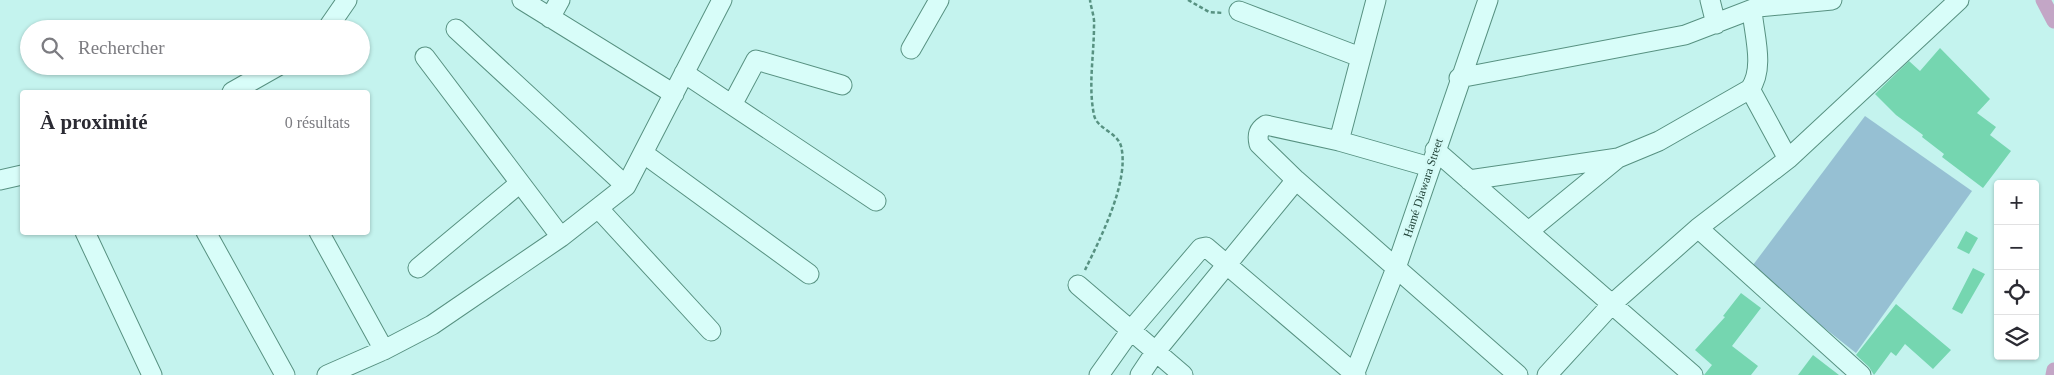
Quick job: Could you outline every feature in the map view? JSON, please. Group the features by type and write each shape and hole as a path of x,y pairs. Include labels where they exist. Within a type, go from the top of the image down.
{"street":[{"path":"334,20 347,0"},
{"path":"522,0 674,94"},
{"path":"550,18 560,0"},
{"path":"327,375 384,350 432,324 561,237 626,186 722,0"},
{"path":"911,49 938,0"},
{"name":"Hamé Diawara Street","path":"1355,374 1396,268 1459,78 1488,0"},
{"path":"1710,0 1716,24"},
{"path":"1459,78 1685,36 1756,6 1832,0"},
{"path":"1547,375 1612,304 1698,228 1788,158 1959,0"},
{"path":"1339,141 1360,57 1371,1"},
{"path":"1468,180 1618,158 1659,141 1750,89 1756,80 1758,69 1756,6"},
{"path":"1239,11 1360,57"},
{"path":"456,29 626,186"},
{"path":"425,57 561,237"},
{"path":"732,105 756,60 842,85"},
{"path":"684,73 876,201"},
{"path":"236,90 262,75"},
{"path":"1750,89 1788,158"},
{"path":"1518,375 1296,180 1258,144 1259,129 1266,125 1432,159 1468,180 1693,375"},
{"path":"643,153 809,274"},
{"path":"1529,231 1618,158"},
{"path":"0,180 20,175"},
{"path":"1140,375 1156,352 1296,180"},
{"path":"418,268 520,183"},
{"path":"598,208 711,331"},
{"path":"1698,228 1754,281 1861,375"},
{"path":"86,235 152,375"},
{"path":"208,235 285,375"},
{"path":"321,235 384,350"},
{"path":"1099,375 1131,330 1201,248 1211,249 1355,374"},
{"path":"1078,285 1183,375"}],"path":[{"path":"1078,285 1111,214 1121,169 1121,146 1113,134 1098,123 1095,116 1091,78 1095,24 1090,0"},
{"path":"1188,0 1209,12 1228,14 1239,11"}],"shaded area":[{"path":"1865,116 1972,191 1856,353 1750,269"}],"building":[{"path":"1940,48 1990,99 1977,113 1996,127 1990,135 2011,151 1983,188 1942,157 1944,154 1922,137 1923,135 1896,115 1875,94 1909,61 1920,71"},
{"path":"1966,231 1978,238 1969,254 1957,248"},
{"path":"1973,268 1985,274 1962,314 1952,309"},
{"path":"1741,293 1761,308 1732,346 1758,366 1751,375 1704,375 1712,365 1695,350 1725,317 1723,316"},
{"path":"1896,304 1951,350 1933,369 1905,344 1896,356 1891,352 1874,375 1869,367 1856,355"},
{"path":"1813,355 1839,375 1798,375"}],"waterway":[{"path":"2043,0 2054,21"},
{"path":"2053,375 2054,370"}]}
